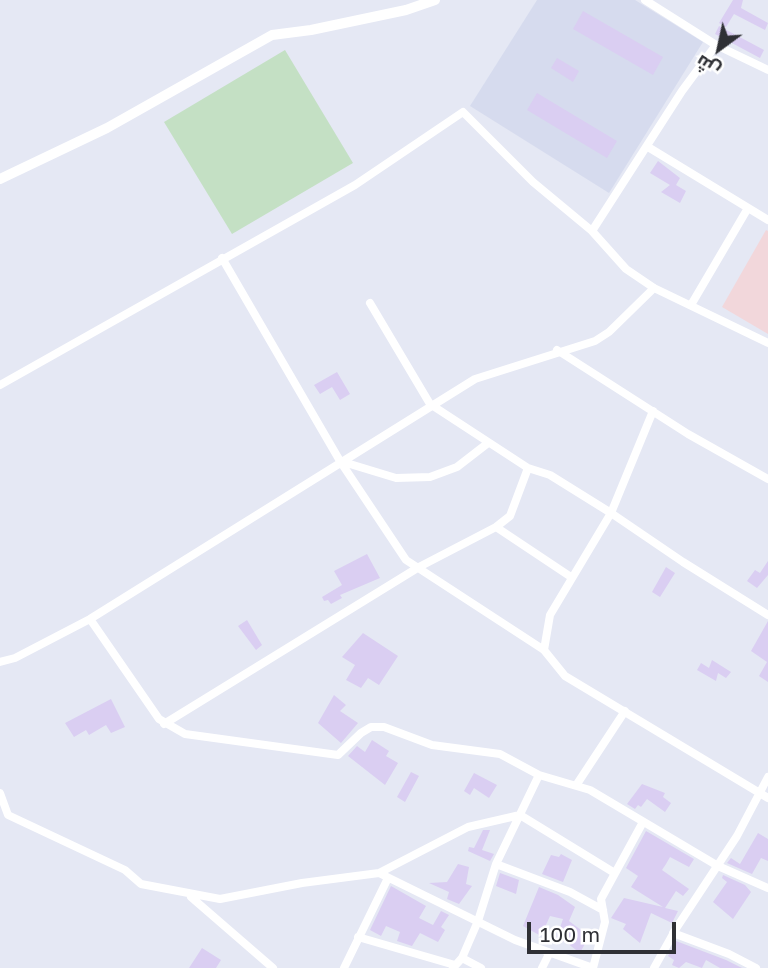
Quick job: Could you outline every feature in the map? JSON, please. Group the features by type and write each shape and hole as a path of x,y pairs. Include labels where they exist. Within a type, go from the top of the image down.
{"street":[{"path":"0,179 107,128 272,35 365,18 435,0"},
{"path":"645,0 716,45 768,70"},
{"path":"592,231 682,91 716,45"},
{"path":"0,385 355,185 463,112 533,182 592,231 625,268 654,288 768,343"},
{"path":"648,147 768,220"},
{"path":"691,305 748,208"},
{"path":"222,258 340,461 406,560 544,650 565,676 764,796"},
{"path":"0,662 15,658 90,619 430,404 475,379 558,350 585,345 609,332 654,288"},
{"path":"370,303 430,404 528,468 550,475 611,513 768,615"},
{"path":"558,350 653,411 768,479"},
{"path":"544,650 550,615 611,513 653,411"},
{"path":"340,461 396,478 430,477 457,467 488,443"},
{"path":"164,724 419,567 496,527 510,516 528,468"},
{"path":"496,527 571,577"},
{"path":"90,619 147,705 164,724 185,734 330,755 344,752 356,736 371,727 384,727 432,745 500,754 539,775 577,785 718,866 768,888"},
{"path":"577,785 625,711"},
{"path":"358,937 454,967 462,958 478,921 496,864 539,775"},
{"path":"654,968 673,933 764,796 768,777"},
{"path":"0,793 8,815 125,870 141,884 220,899 302,883 379,873 467,827 520,815 613,872"},
{"path":"379,873 549,954 593,968 605,922 601,899 613,872 643,822"},
{"path":"496,864 570,892 603,910"},
{"path":"344,968 388,878"},
{"path":"189,895 273,968"},
{"path":"673,933 729,954 756,968"},
{"path":"542,968 549,954"},
{"path":"462,958 481,968"}],"shaded area":[{"path":"537,0 635,0 703,42 609,193 470,106"},
{"path":"766,230 768,231 768,334 722,307"}],"green space":[{"path":"285,50 353,163 232,234 164,122"}],"building":[{"path":"733,0 743,0 741,8 768,23 765,30 734,14 726,27 719,23"},
{"path":"583,11 663,57 653,75 573,29"},
{"path":"719,26 764,50 760,58 715,34"},
{"path":"557,58 579,71 573,82 551,68"},
{"path":"537,93 617,141 607,158 527,110"},
{"path":"658,161 680,178 676,185 686,191 680,203 661,192 670,185 650,173"},
{"path":"337,372 350,394 340,400 332,387 320,394 314,385"},
{"path":"367,554 380,578 340,595 342,598 331,604 328,600 324,601 322,597 342,585 334,571"},
{"path":"768,561 768,575 757,588 747,581 755,570 760,573"},
{"path":"666,567 675,573 660,597 652,592"},
{"path":"247,620 262,645 256,650 238,626"},
{"path":"768,621 768,682 759,676 767,662 751,651"},
{"path":"363,633 398,656 379,685 368,678 361,688 346,680 355,665 342,657"},
{"path":"712,660 731,672 726,678 718,673 716,681 697,670 701,663 709,668"},
{"path":"334,695 346,705 340,711 358,723 341,743 318,723"},
{"path":"111,699 125,727 111,733 106,725 89,735 86,730 74,737 65,723"},
{"path":"372,740 389,751 386,756 398,763 385,785 348,756 357,746 365,752"},
{"path":"411,772 419,776 405,802 397,797"},
{"path":"474,773 497,785 489,798 474,788 470,795 464,791"},
{"path":"642,784 665,793 663,797 671,803 665,812 647,799 641,807 638,805 635,809 627,804"},
{"path":"483,830 490,830 482,850 494,854 490,861 468,851 469,847 474,848"},
{"path":"646,831 694,859 689,867 670,857 662,870 689,889 683,896 676,891 665,908 678,911 672,923 651,913 640,943 623,929 626,924 611,918 624,898 663,907 631,887 638,876 626,868"},
{"path":"758,833 768,839 768,861 761,858 752,874 727,863 731,858 740,864"},
{"path":"561,854 572,860 563,882 542,874 551,855 559,857"},
{"path":"458,864 469,867 466,884 472,886 459,904 447,899 449,892 429,883 447,882"},
{"path":"500,873 519,880 516,894 496,886"},
{"path":"723,875 745,885 751,892 733,919 713,902 727,882 722,878"},
{"path":"391,886 426,906 419,918 433,925 441,911 449,915 441,927 445,930 438,942 420,933 412,946 397,941 400,932 386,926 381,936 370,930"},
{"path":"539,887 558,895 575,907 569,921 589,936 580,953 556,939 563,919 550,916 541,936 523,926"},
{"path":"676,941 742,968 720,968 706,960 702,968 686,962 679,968 672,965 674,960 668,956"},
{"path":"202,948 221,960 216,968 189,968"}]}
